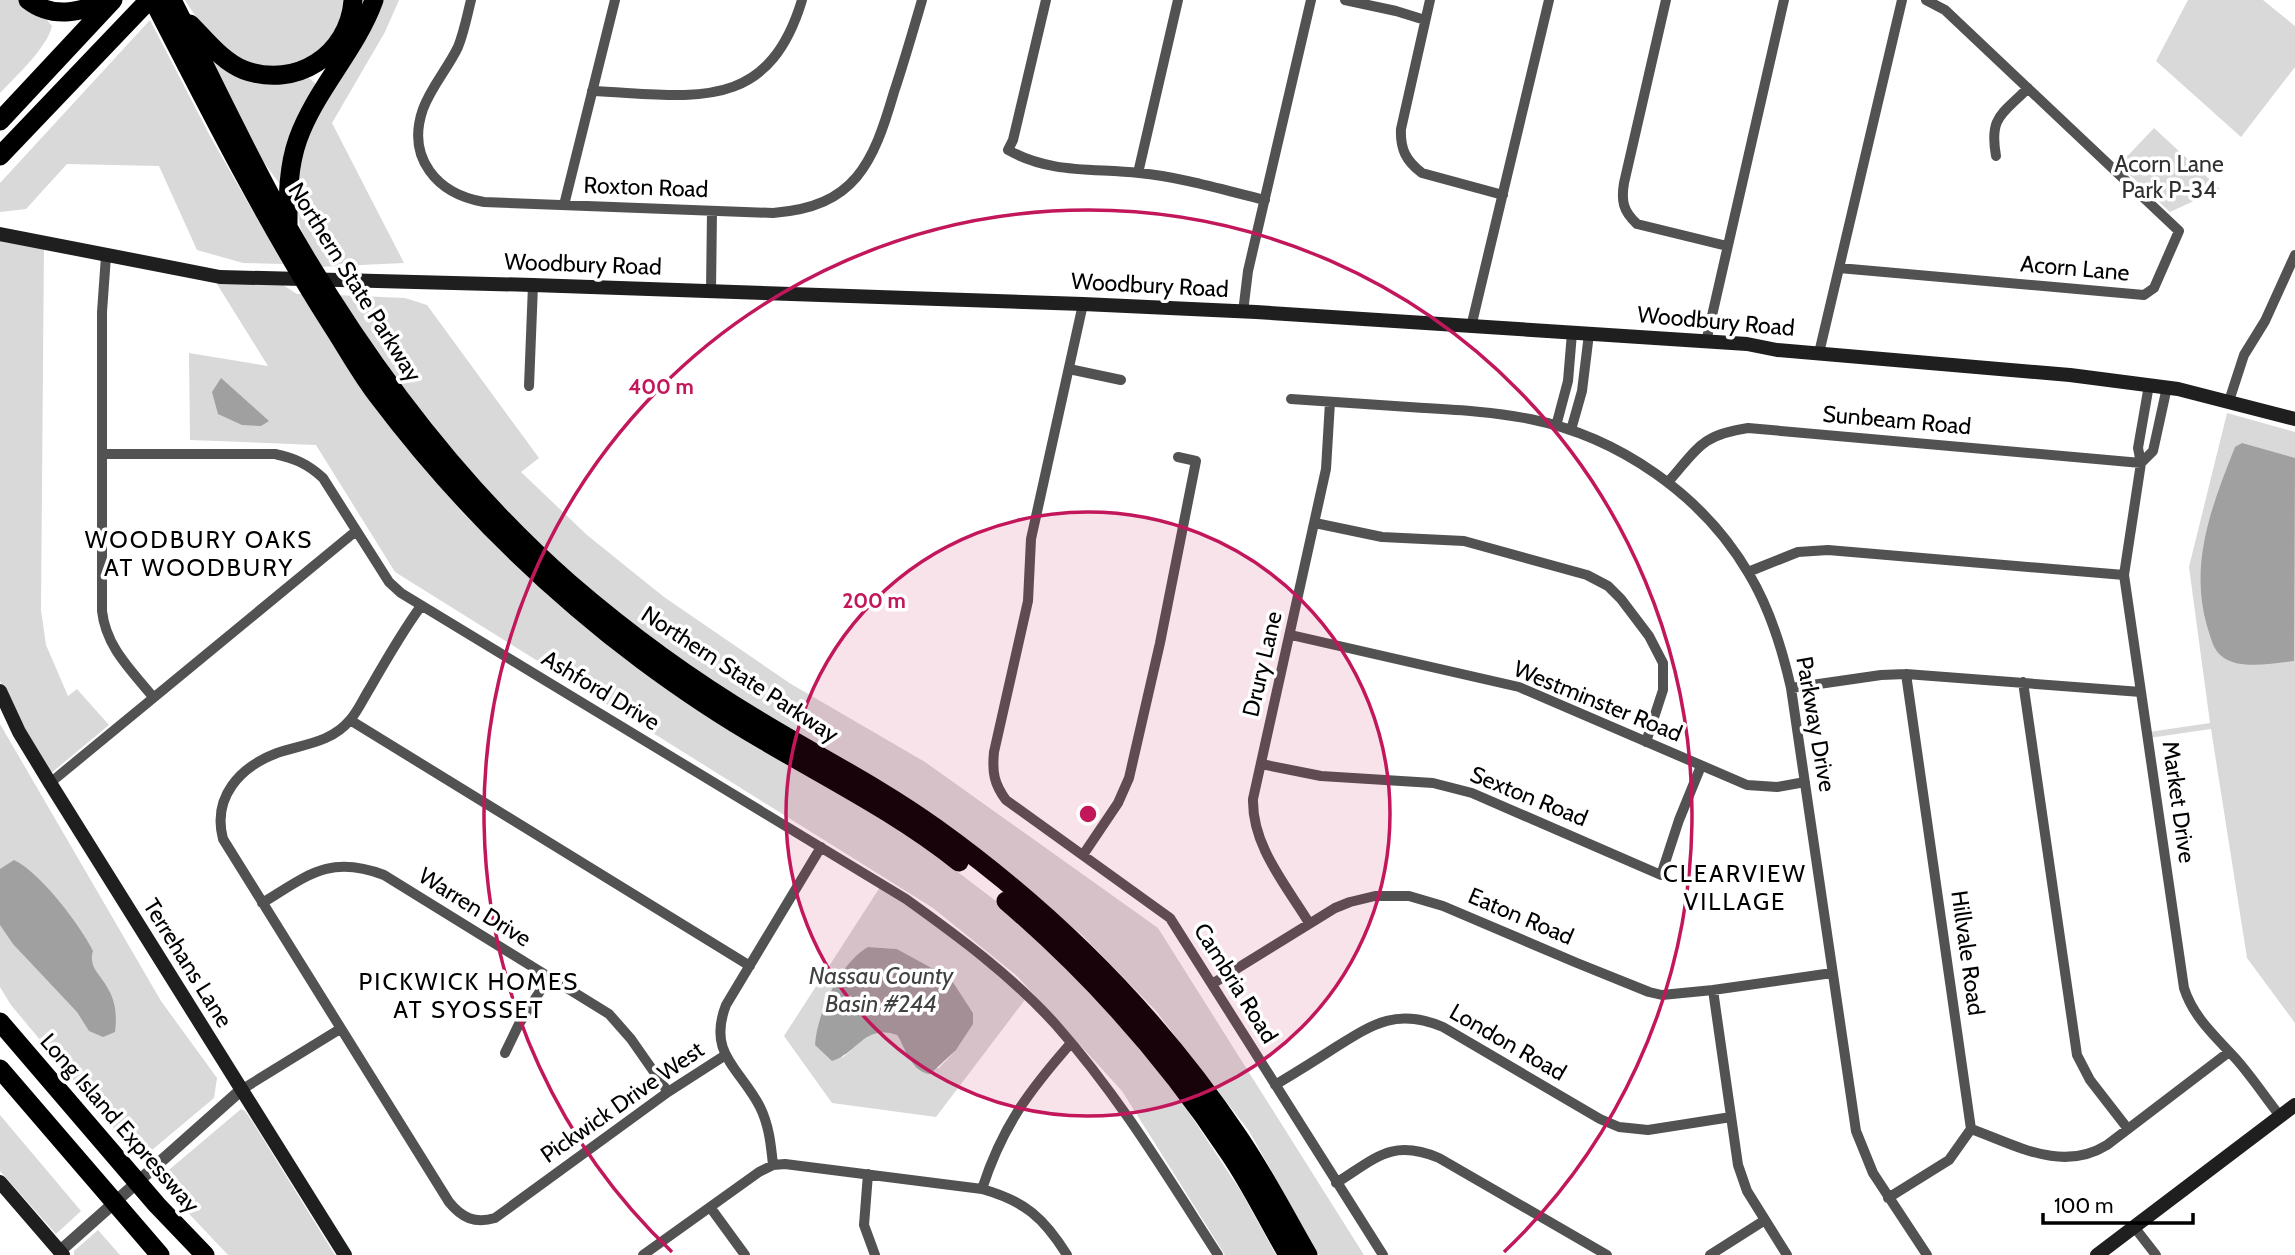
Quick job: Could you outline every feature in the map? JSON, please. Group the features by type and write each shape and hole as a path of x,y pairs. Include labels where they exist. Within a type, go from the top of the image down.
{"highway":[{"path":"28,0 48,11 62,13 113,0"},
{"path":"0,121 113,0"},
{"path":"176,6 214,48 241,69 264,75 284,76 302,72 329,55 345,32 353,0"},
{"path":"288,226 289,184 298,138 361,31 374,0"},
{"path":"0,156 146,4"},
{"name":"Northern State Parkway","path":"146,4 305,283 375,393 428,459 481,518 523,561 644,661 710,708 865,799 948,854 1054,943 1083,971 1175,1075 1231,1155 1288,1255"},
{"name":"Northern State Parkway","path":"176,6 288,226 369,357 423,430 464,479 541,557 613,620 668,661 757,720 882,792 936,828 1085,952 1165,1040 1237,1135 1308,1255"},
{"path":"0,164 57,96"},
{"name":"Long Island Expressway","path":"0,1022 157,1205 205,1255"},
{"path":"0,1071 160,1255"}],"main road":[{"name":"Woodbury Road","path":"0,234 220,277 1083,304 1706,342 2070,375 2167,387 2295,419"},
{"name":"Terrehans Lane","path":"0,691 19,732 50,783 345,1255"},
{"path":"2097,1255 2295,1105"},
{"path":"0,1182 62,1253"}],"street":[{"name":"Roxton Road","path":"471,0 458,46 424,106 418,139 421,154 438,183 465,199 484,202 773,213 794,211 826,201 844,190 873,156 922,0"},
{"path":"564,205 615,0"},
{"path":"592,91 706,94 737,86 768,65 784,46 802,0"},
{"path":"1046,0 1013,140 1008,150 1023,159 1069,170 1138,173 1265,200"},
{"path":"1138,173 1178,0"},
{"path":"1243,312 1248,271 1311,0"},
{"path":"1345,0 1425,20"},
{"path":"1430,0 1401,129 1402,150 1411,165 1422,173 1503,195"},
{"path":"1471,327 1549,0"},
{"path":"1666,0 1624,183 1623,205 1637,224 1727,246"},
{"path":"1706,342 1784,0"},
{"path":"1819,353 1902,0"},
{"name":"Acorn Lane","path":"1839,268 2130,295 2150,292 2179,231 1945,10 1926,0"},
{"path":"1996,156 1994,125 2028,88"},
{"path":"711,292 712,211"},
{"path":"2229,401 2244,355 2265,321 2295,255"},
{"path":"106,256 102,312 103,621 115,651 153,697"},
{"path":"529,386 533,285"},
{"path":"1083,304 1069,369 1121,380"},
{"path":"1556,426 1568,381 1572,333"},
{"path":"1570,430 1582,391 1589,334"},
{"name":"Cambria Road","path":"1069,369 1031,539 1028,601 993,752 992,770 997,787 1006,800 1170,918 1383,1255"},
{"name":"Market Drive","path":"2149,385 2138,448 2141,463 2124,575 2184,988 2196,1014 2280,1116"},
{"name":"Market Drive","path":"2141,463 2153,451 2167,387"},
{"name":"Parkway Drive","path":"1291,399 1499,413 1570,430 1616,449 1668,481 1704,516 1748,572 1776,631 1791,688 1856,1131 1873,1173 1927,1255"},
{"name":"Drury Lane","path":"1309,923 1256,832 1253,799 1326,470 1330,402"},
{"name":"Sunbeam Road","path":"1668,481 1691,452 1703,442 1726,431 1748,428 2141,463"},
{"name":"Ashford Drive","path":"102,454 259,453 293,458 312,468 323,478 391,585 421,606 906,899 969,944 1018,987 1106,1086 1134,1123 1218,1255"},
{"path":"1083,855 1118,803 1129,778 1160,643 1196,461 1178,457"},
{"path":"1315,523 1382,537 1464,541 1587,575 1608,586 1622,599 1649,636 1663,663 1663,690 1646,742"},
{"path":"50,783 356,531"},
{"path":"1748,572 1798,552 1828,550 2124,575"},
{"path":"62,1253 241,1090 340,1029 223,839 220,815 224,799 238,776 279,752 325,739 350,720 421,606"},
{"name":"Westminster Road","path":"1291,635 1519,687 1747,785 1763,788 1805,782"},
{"path":"1791,688 1906,674 2141,692"},
{"name":"Hillvale Road","path":"1906,674 1971,1129"},
{"path":"2023,682 2077,1055 2090,1080 2128,1129"},
{"path":"350,720 750,966"},
{"name":"Sexton Road","path":"1261,764 1321,776 1433,782 1472,793 1661,874 1701,766"},
{"name":"Pickwick Drive West","path":"340,1029 458,1214 472,1220 495,1218 668,1093 724,1056 719,1034 722,1015 821,847"},
{"name":"Warren Drive","path":"262,903 319,870 342,866 364,867 384,875 609,1014 631,1039 668,1093"},
{"name":"Eaton Road","path":"1212,984 1309,923 1350,902 1374,896 1409,896 1443,906 1649,992 1673,995 1832,973"},
{"path":"505,1053 549,977"},
{"path":"1713,990 1742,1181 1787,1255"},
{"name":"London Road","path":"1275,1085 1372,1024 1412,1017 1443,1027 1619,1127 1648,1129 1731,1117"},
{"path":"982,1189 990,1164 1010,1121 1025,1097 1071,1044"},
{"path":"1888,1198 1949,1160 1971,1129 2053,1157 2068,1158 2094,1153 2228,1052"},
{"path":"724,1056 761,1109 769,1132 773,1165"},
{"path":"1336,1183 1387,1152 1404,1148 1419,1150 1439,1158 1607,1255"},
{"path":"643,1255 745,1181 773,1165 825,1168 982,1189 1006,1196 1044,1222 1067,1255"},
{"path":"868,1174 864,1225 875,1255"},
{"path":"710,1207 745,1255"},
{"path":"1710,1255 1765,1220"},
{"path":"2135,1228 2156,1255"}],"green space":[{"path":"0,0 19,0 52,26 38,52 0,93"},
{"path":"185,0 343,0 338,24 325,44 312,55 293,64 274,67 256,65 223,46"},
{"path":"377,0 399,0 385,32 332,123 404,263 318,267 300,227 295,193 300,153"},
{"path":"2188,0 2263,0 2295,26 2295,67 2241,137 2156,61"},
{"path":"150,20 210,136 283,264 243,263 197,250 159,166 67,164 26,209 0,212 0,183"},
{"path":"199,38 224,65 307,76 319,87 282,187 259,156"},
{"name":"Acorn Lane Park P-34","path":"2154,128 2220,189 2170,212 2119,165"},
{"path":"0,234 44,243 41,610 46,645 68,696 77,689 109,725 50,774 23,731 0,681"},
{"path":"212,276 274,279 297,294 302,294 399,434 462,512 569,614 666,689 875,813 1009,911 1076,975 1172,1087 1242,1193 1276,1255 1225,1255 1122,1091 1017,976 933,908 395,572 316,445 190,440 189,353 268,366"},
{"path":"336,295 405,298 427,305 539,458 521,472 587,535 664,597 791,684 925,762 1158,928 1364,1255 1319,1255 1249,1131 1155,1010 1081,934 999,867 748,708 631,627 542,548 467,472 388,376"},
{"path":"2227,413 2295,432 2295,1023 2247,958 2211,729 2149,738 2149,732 2210,723 2189,567"},
{"path":"0,724 161,1001 217,1078 214,1098 140,1160 11,1005 0,987"},
{"path":"882,884 1027,997 936,1117 832,1103 784,1036","holes":["868,947 897,949 951,979 973,1013 960,1044 939,1068 914,1066 897,1035 888,1033 867,1037 842,1058"]},
{"path":"241,1109 252,1121 335,1255 228,1255 157,1180"},
{"path":"0,1115 81,1211 56,1234 0,1171"},
{"path":"98,1230 120,1255 74,1255 74,1251"}],"water":[{"path":"221,378 269,421 261,426 242,425 218,414 212,392"},
{"path":"2242,443 2295,458 2294,661 2258,665 2232,662 2217,652 2207,626 2201,580 2206,535 2218,491 2235,447"},
{"path":"14,860 47,887 87,940 93,951 93,966 114,1003 115,1032 103,1037 89,1031 77,1012 13,944 0,925 0,869"},
{"name":"Nassau County Basin #244","path":"868,947 897,949 951,979 973,1013 973,1024 956,1050 930,1074 918,1069 897,1035 877,1033 869,1036 832,1061 815,1045 820,1018 839,977 858,954"}],"district":[{"name":"WOODBURY OAKS AT WOODBURY","path":"199,554"},
{"name":"CLEARVIEW VILLAGE","path":"1735,888"},
{"name":"PICKWICK HOMES AT SYOSSET","path":"469,996"}]}
